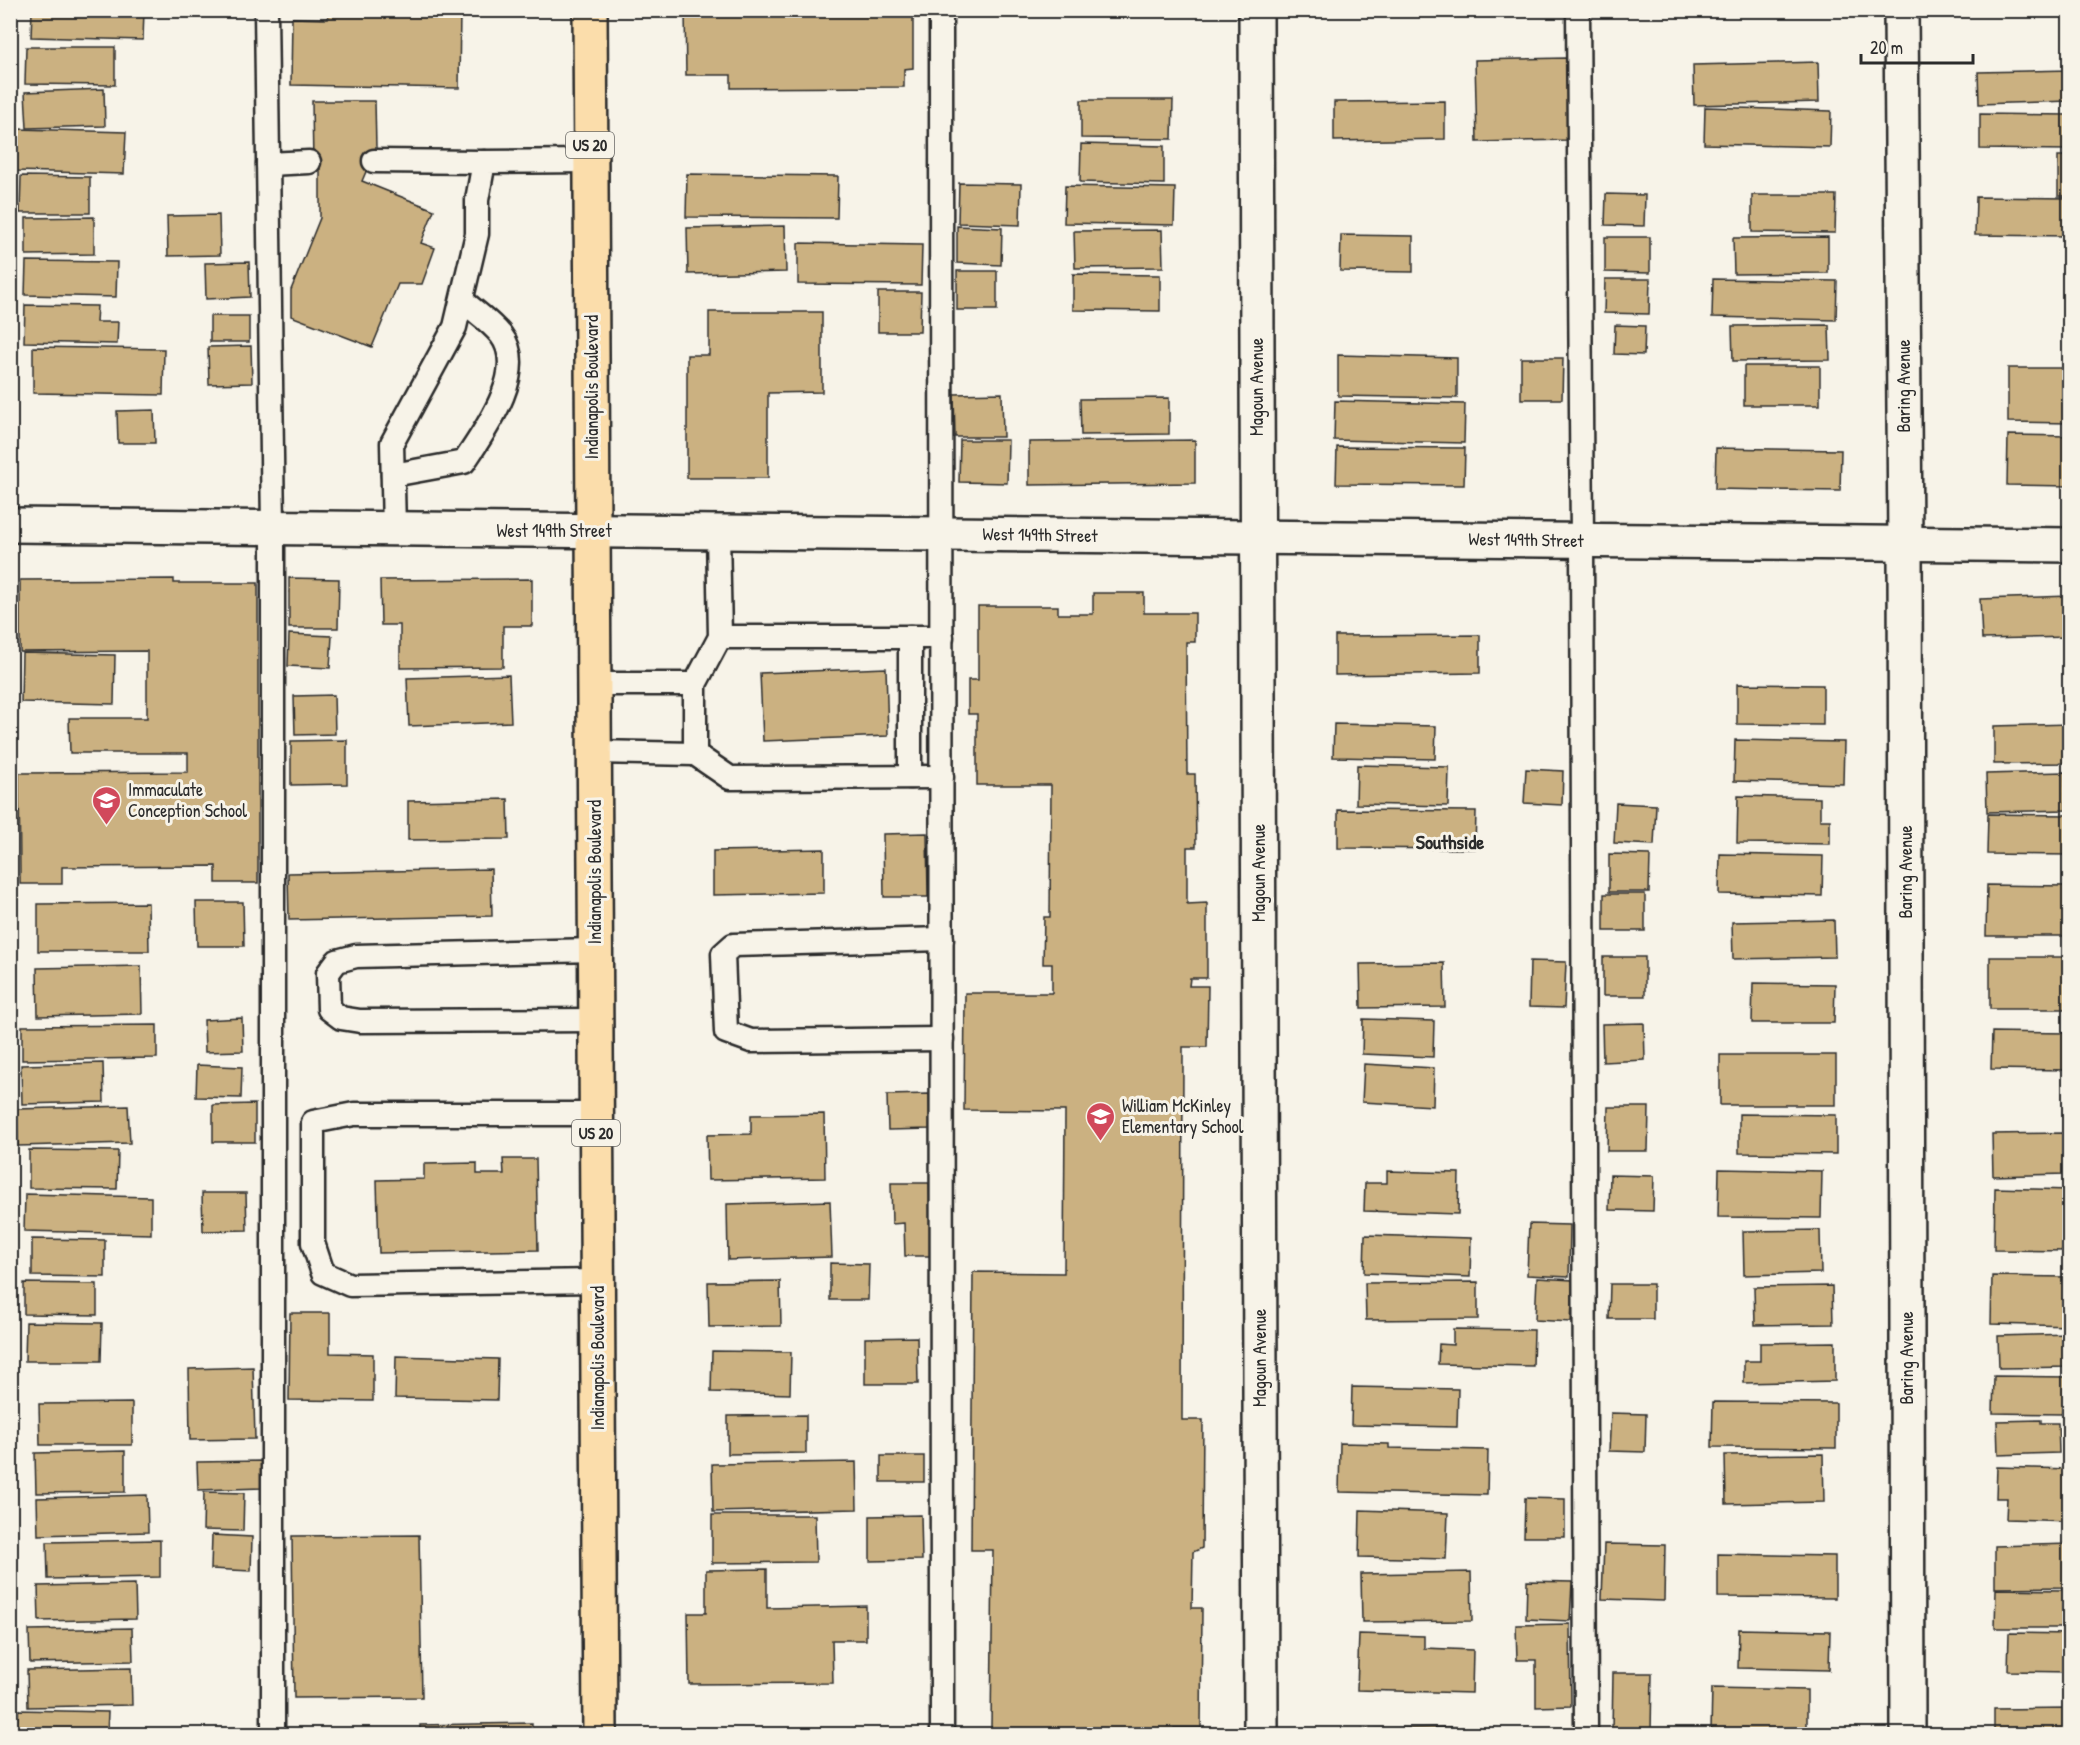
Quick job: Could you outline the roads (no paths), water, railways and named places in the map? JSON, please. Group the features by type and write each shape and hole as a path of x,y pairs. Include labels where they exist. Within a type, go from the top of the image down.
{"main road":[{"name":"Indianapolis Boulevard","path":"590,10 600,1734"}],"street":[{"name":"Magoun Avenue","path":"1256,10 1261,1734"},
{"name":"Baring Avenue","path":"1902,10 1908,1734"},
{"name":"West 149th Street","path":"10,525 2070,545"}],"lane":[{"path":"266,10 273,528 273,1734"},
{"path":"941,10 942,1734"},
{"path":"1578,10 1586,1734"},
{"path":"374,161 591,161"},
{"path":"268,164 309,162"},
{"path":"394,529 392,443 455,327 477,234 477,200 484,162"},
{"path":"393,475 464,462 493,419 504,392 510,353 501,335 462,300"},
{"path":"695,754 696,684 720,637 718,532"},
{"path":"720,637 942,637"},
{"path":"910,637 910,777"},
{"path":"593,684 696,684"},
{"path":"594,752 695,754 730,778 942,777"},
{"path":"942,939 733,945 723,954 726,1032 752,1041 942,1039"},
{"path":"595,950 356,956 337,961 328,972 329,1009 341,1018 360,1021 596,1020"},
{"path":"596,1114 354,1114 313,1122 313,1243 323,1273 350,1285 597,1281"}],"place":[{"name":"Immaculate Conception School","path":"107,826"},
{"name":"William McKinley Elementary School","path":"1101,1142"}],"district":[{"name":"Southside","path":"1450,842"}]}
